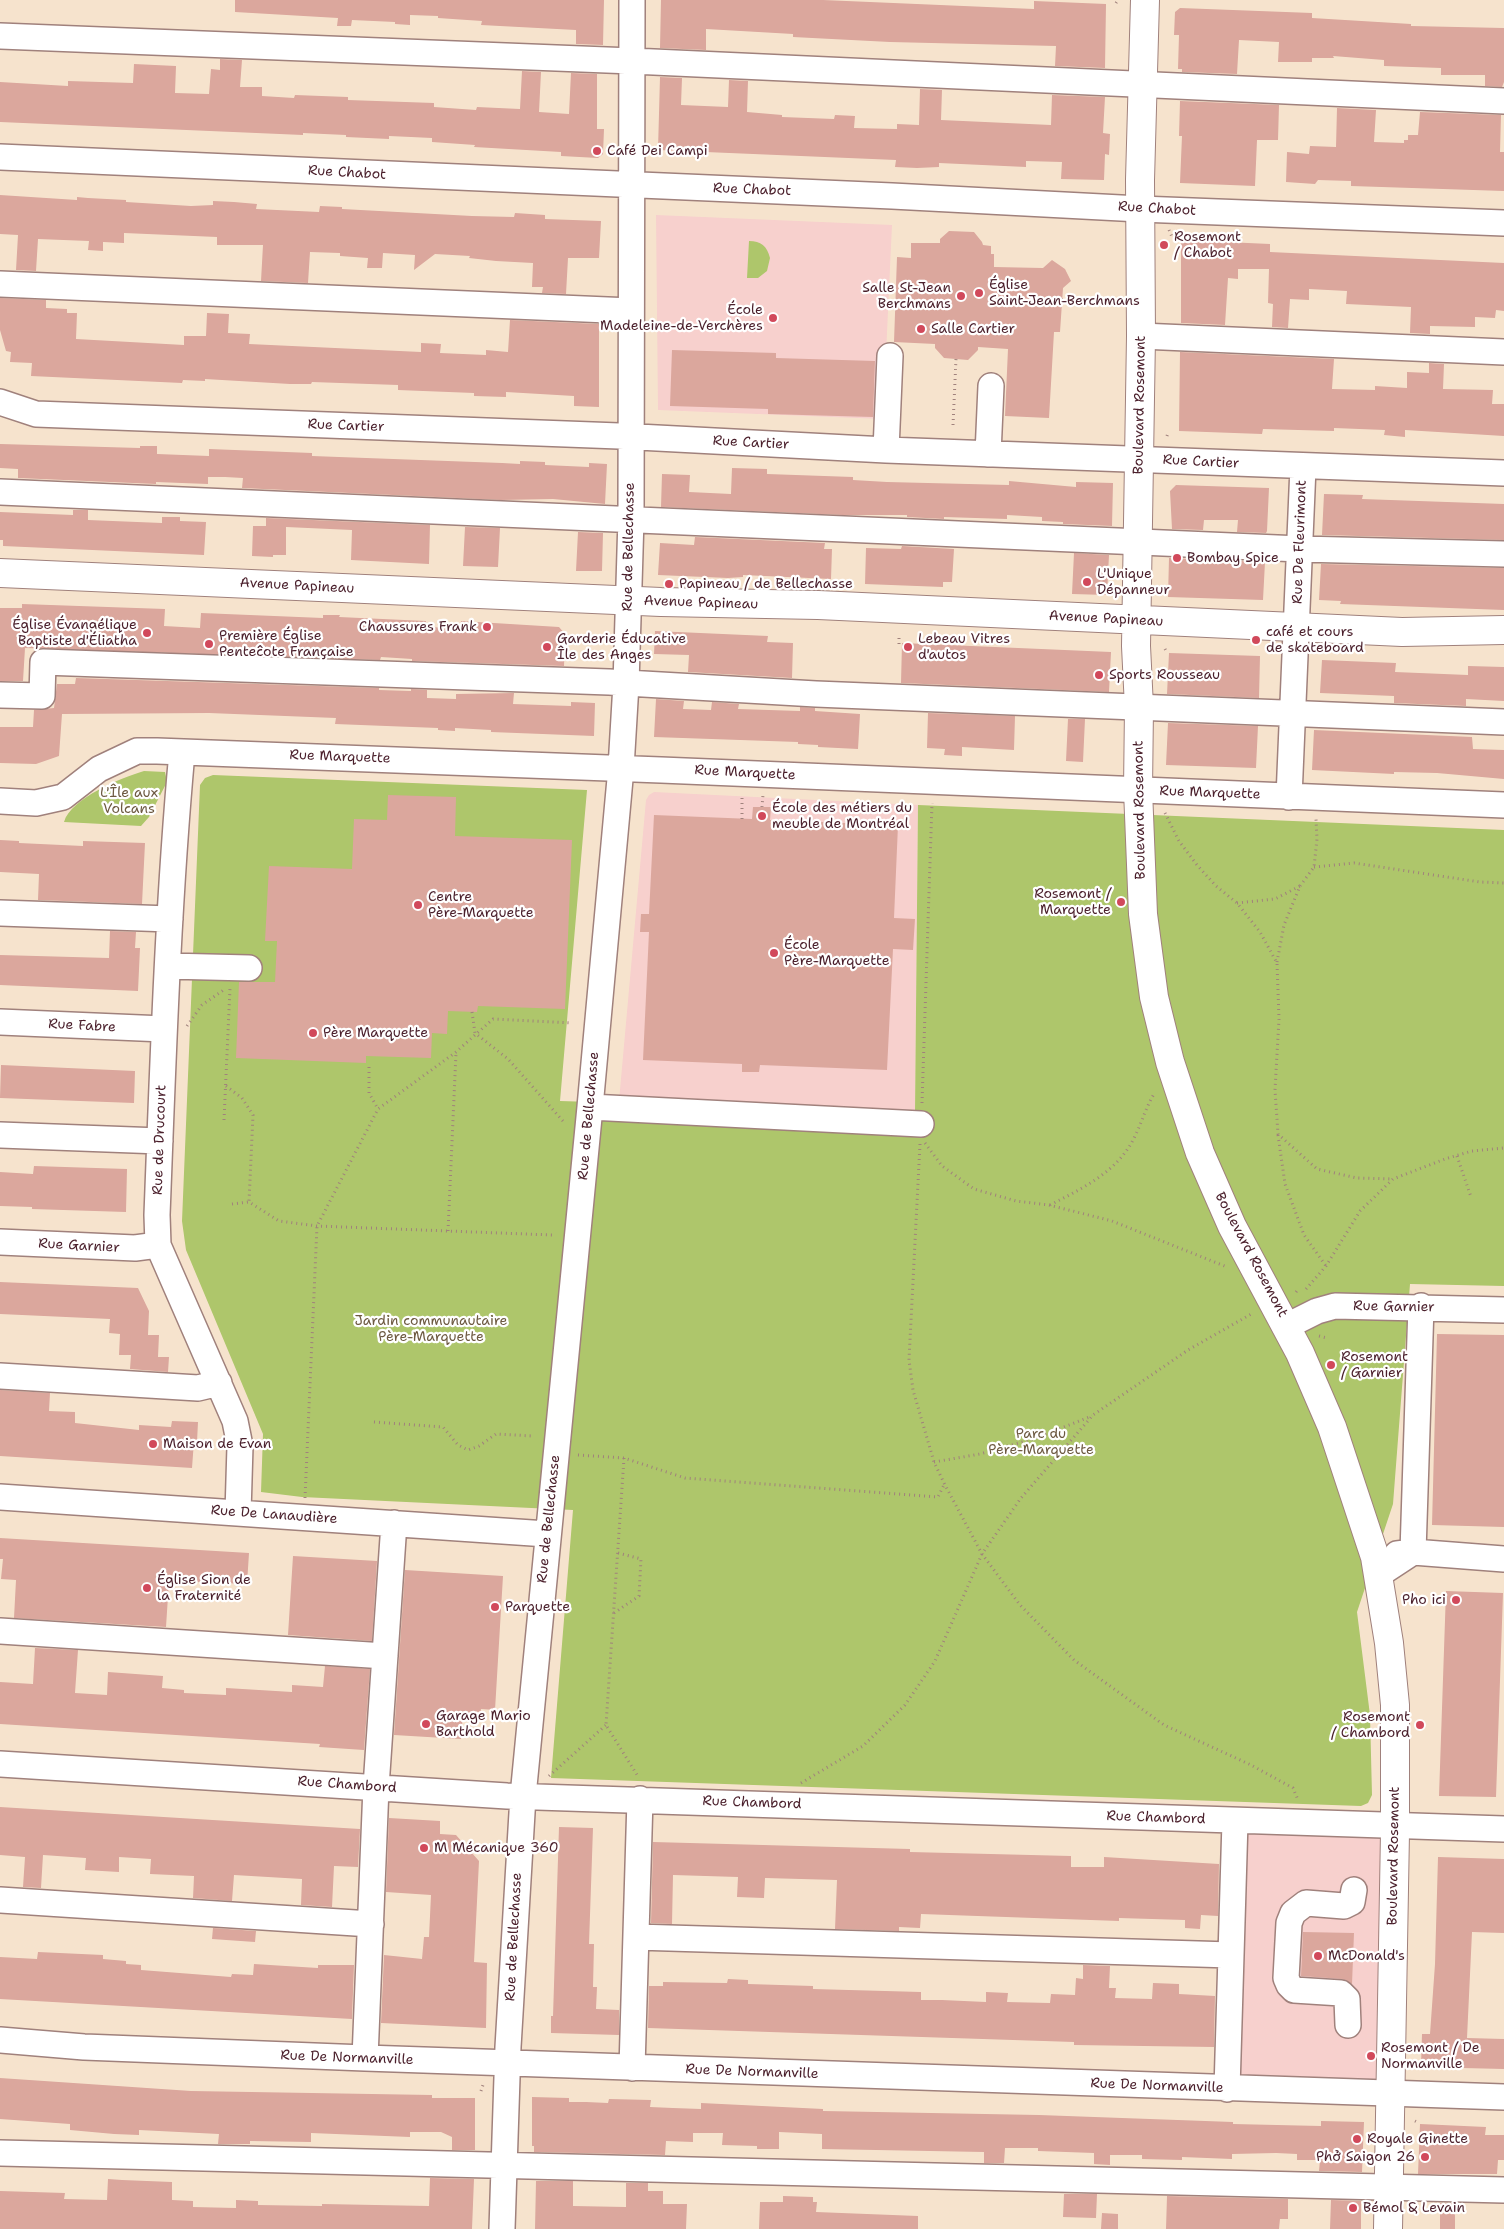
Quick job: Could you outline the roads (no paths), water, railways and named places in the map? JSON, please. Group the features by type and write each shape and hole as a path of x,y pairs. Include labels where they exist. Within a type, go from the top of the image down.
{"main road":[{"name":"Boulevard Rosemont","path":"1145,0 1140,209 1140,459 1136,620 1142,914 1154,997 1170,1062 1200,1153 1228,1218 1288,1326 1332,1427 1376,1566 1389,1643 1395,1705 1395,1827 1388,2229"},
{"name":"Avenue Papineau","path":"0,573 1402,632 1504,630"},
{"name":"Avenue Papineau","path":"1402,632 1504,645"}],"street":[{"name":"Rue de Bellechasse","path":"502,2229 507,2064 523,1796 590,1107 621,768 626,684 631,518 632,0"},
{"path":"0,36 632,61 1504,100"},
{"name":"Rue Chabot","path":"0,157 1140,209 1504,223"},
{"path":"0,284 631,310"},
{"path":"1141,336 1504,352"},
{"path":"886,450 890,356"},
{"path":"988,454 992,386"},
{"name":"Rue Cartier","path":"0,402 36,414 630,437 886,450 1504,473"},
{"name":"Rue De Fleurimont","path":"1289,797 1303,466"},
{"path":"0,492 1300,548 1504,554"},
{"path":"0,694 42,696 44,662 626,684 1504,722"},
{"name":"Rue Marquette","path":"0,801 36,803 63,797 98,769 137,751 621,768 1504,805"},
{"name":"Rue de Drucourt","path":"182,752 168,966 176,1028 160,1141 157,1215 158,1245 235,1421 240,1446 238,1513"},
{"path":"0,913 170,919"},
{"path":"168,966 249,968"},
{"name":"Rue Fabre","path":"0,1022 176,1028"},
{"path":"590,1107 921,1124"},
{"path":"0,1135 160,1141"},
{"name":"Rue Garnier","path":"0,1242 135,1248 158,1245"},
{"name":"Rue Garnier","path":"1288,1326 1317,1311 1335,1306 1421,1306 1504,1310"},
{"path":"1413,1552 1421,1306"},
{"path":"0,1376 198,1388 219,1383"},
{"name":"Rue De Lanaudière","path":"0,1497 547,1534"},
{"path":"365,2058 376,1787 394,1523"},
{"path":"1376,1566 1413,1552 1504,1559"},
{"path":"0,1631 385,1656"},
{"name":"Rue Chambord","path":"0,1764 523,1796 641,1791 1235,1821 1504,1829"},
{"path":"632,2068 641,1791"},
{"path":"1227,2089 1235,1821"},
{"path":"1348,2026 1347,1999 1341,1993 1294,1990 1288,1985 1286,1978 1289,1923 1293,1913 1306,1903 1344,1906 1353,1896"},
{"path":"0,1900 371,1924"},
{"path":"636,1937 1231,1955"},
{"name":"Rue De Normanville","path":"0,2040 84,2047 507,2064 1504,2097"},
{"path":"0,2152 1504,2190"}],"place":[{"name":"Café Dei Campi","path":"597,151"},
{"name":"Rosemont / Chabot","path":"1164,245"},
{"name":"Église Saint-Jean-Berchmans","path":"979,293"},
{"name":"Salle St-Jean Berchmans","path":"961,296"},
{"name":"École Madeleine-de-Verchères","path":"773,318"},
{"name":"Salle Cartier","path":"921,329"},
{"name":"Bombay Spice","path":"1177,558"},
{"name":"L'Unique Dépanneur","path":"1087,582"},
{"name":"Papineau / de Bellechasse","path":"669,584"},
{"name":"Chaussures Frank","path":"487,627"},
{"name":"Église Évangélique Baptiste d'Éliatha","path":"147,633"},
{"name":"café et cours de skateboard","path":"1256,640"},
{"name":"Première Église Penteĉote Française","path":"209,644"},
{"name":"Garderie Éducative Île des Anges","path":"547,647"},
{"name":"Lebeau Vitres d'autos","path":"908,647"},
{"name":"Sports Rousseau","path":"1099,675"},
{"name":"École des métiers du meuble de Montréal","path":"762,816"},
{"name":"Rosemont / Marquette","path":"1121,902"},
{"name":"Centre Père-Marquette","path":"418,905"},
{"name":"École Père-Marquette","path":"774,953"},
{"name":"Père Marquette","path":"313,1033"},
{"name":"Rosemont / Garnier","path":"1331,1365"},
{"name":"Maison de Evan","path":"153,1444"},
{"name":"Église Sion de la Fraternité","path":"147,1588"},
{"name":"Pho ici","path":"1456,1600"},
{"name":"Parquette","path":"495,1607"},
{"name":"Garage Mario Barthold","path":"426,1724"},
{"name":"Rosemont / Chambord","path":"1420,1725"},
{"name":"M Mécanique 360","path":"424,1848"},
{"name":"McDonald's","path":"1318,1956"},
{"name":"Rosemont / De Normanville","path":"1371,2056"},
{"name":"Royale Ginette","path":"1357,2139"},
{"name":"Phở Saigon 26","path":"1425,2157"},
{"name":"Bémol & Levain","path":"1353,2208"}],"park label":[{"name":"L'Île aux Volcans","path":"129,802"},
{"name":"Jardin communautaire Père-Marquette","path":"431,1329"},
{"name":"Parc du Père-Marquette","path":"1041,1442"}]}
